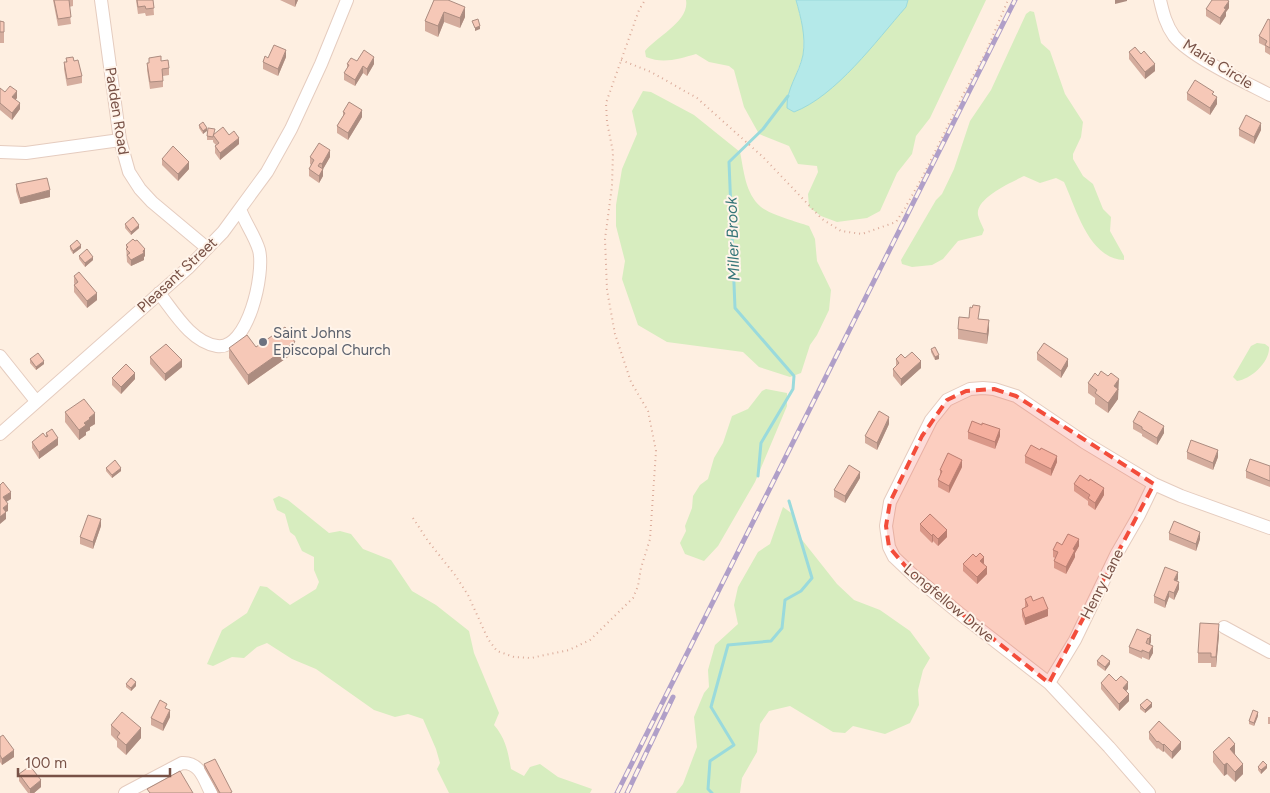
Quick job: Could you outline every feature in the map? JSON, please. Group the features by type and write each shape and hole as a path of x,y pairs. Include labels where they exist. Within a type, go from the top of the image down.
{"street":[{"name":"Padden Road","path":"101,0 120,140 129,172 140,189 207,248"},
{"name":"Pleasant Street","path":"0,434 36,400 188,268 223,232 267,172 291,129 321,64 347,0"},
{"name":"Maria Circle","path":"1160,0 1163,15 1175,37 1195,53 1270,95"},
{"path":"0,152 26,153 120,140"},
{"path":"159,293 184,325 202,340 216,346 224,346 234,341 252,313 260,278 260,252 240,209"},
{"path":"0,356 36,400"},
{"name":"Longfellow Drive","path":"1148,793 1109,747 1049,683 914,576 894,557 889,547 886,526 890,502 902,481 922,436 931,420 947,400 970,389 994,389 1016,396 1084,442 1154,484 1180,496 1270,528"},
{"name":"Henry Lane","path":"1049,683 1075,640 1154,484"},
{"path":"1224,627 1270,652"},
{"path":"125,793 182,763 188,762 193,763 198,769 211,793"}],"path":[{"path":"413,518 468,595 488,640 497,650 514,658 531,658 569,650 590,640 633,598 650,539 656,451 648,411 631,382 615,334 606,290 605,239 612,186 613,152 607,122 606,103 639,10 645,0"},
{"path":"621,60 651,72 697,98 763,157 822,219 841,231 862,234 896,222 905,208 986,52 1008,0"}],"highlighted area":[{"path":"994,389 1016,396 1154,484 1049,683 914,576 889,547 886,526 890,502 922,436 947,400 966,391"}],"green space":[{"path":"686,0 796,0 804,30 803,56 787,98 906,7 908,0 986,0 930,118 916,136 912,154 897,173 880,211 867,218 837,222 821,216 809,207 808,194 818,172 817,166 798,164 789,146 759,134 744,107 734,70 729,66 709,62 696,54 665,60 646,57 645,51 678,22 683,15 686,8"},
{"path":"1030,11 1034,12 1041,43 1050,51 1065,94 1083,122 1081,137 1073,154 1073,159 1083,176 1093,184 1103,209 1111,217 1110,231 1124,256 1124,260 1112,257 1093,242 1079,218 1064,182 1056,178 1040,183 1024,176 995,191 982,203 978,215 984,230 982,235 958,241 943,259 932,265 912,267 902,264 901,260 936,200 942,194 954,169 970,121 991,90 1026,14"},
{"path":"643,91 651,92 694,115 740,152 748,188 761,207 777,215 809,226 815,239 817,261 831,290 829,310 810,345 801,373 790,377 759,367 743,352 667,342 638,325 622,279 625,261 616,226 616,205 622,169 637,134 632,111"},
{"path":"1257,343 1265,344 1269,347 1263,364 1248,377 1237,381 1233,377 1251,346"},
{"path":"766,389 787,393 787,406 755,482 718,546 704,561 685,554 680,543 686,531 685,526 692,508 693,496 700,485 708,479 714,458 723,443 732,416 748,409 762,391"},
{"path":"279,496 288,500 329,533 340,531 351,534 363,549 391,560 412,591 436,605 469,631 474,653 499,713 494,725 504,741 511,769 524,776 530,767 540,764 558,777 592,789 590,793 449,793 437,769 440,763 423,719 408,714 395,717 374,710 316,669 292,659 267,643 257,647 244,658 232,657 213,666 207,664 222,630 247,613 260,586 267,587 290,605 316,589 319,582 314,570 314,557 302,551 295,536 290,532 285,514 277,510 273,499"},
{"path":"783,507 794,515 799,536 837,584 854,600 880,610 910,631 930,658 923,670 918,690 919,705 910,723 885,734 853,726 845,733 833,732 790,706 769,711 760,724 757,752 742,778 740,793 676,793 683,784 697,747 694,717 704,693 709,687 708,670 715,645 738,624 734,605 738,587 758,552 770,544"}],"water":[{"path":"796,0 908,0 906,7 840,81 825,94 794,112 787,108 787,101 804,48 800,14"}],"building":[{"path":"54,0 69,0 71,17 58,19"},
{"path":"137,0 153,0 154,8 138,7"},
{"path":"434,0 448,0 465,7 460,18 444,12 438,26 425,21"},
{"path":"1212,0 1229,1 1220,18 1206,9"},
{"path":"478,19 480,26 475,28 472,21"},
{"path":"1268,19 1270,20 1270,48 1265,45 1267,41 1259,36"},
{"path":"0,21 4,22 4,32 0,32"},
{"path":"274,45 286,50 278,69 263,62 265,56 268,58"},
{"path":"1135,47 1141,54 1144,51 1155,64 1145,72 1129,52"},
{"path":"364,50 374,57 367,69 363,66 355,80 344,73 351,58 357,61"},
{"path":"161,56 161,61 168,60 169,68 162,69 163,81 150,82 147,63 149,63 149,58"},
{"path":"73,57 74,61 78,60 82,76 67,79 64,62 67,62 66,58"},
{"path":"1195,80 1214,92 1212,94 1217,97 1210,108 1187,93"},
{"path":"10,86 17,91 12,97 20,103 12,113 0,103 0,88 5,92"},
{"path":"349,102 362,110 348,133 337,126"},
{"path":"1246,115 1261,123 1254,137 1239,129"},
{"path":"203,122 207,128 203,131 199,125"},
{"path":"223,127 229,135 234,131 239,138 220,153 215,146 219,143 213,135"},
{"path":"208,128 215,129 213,137 207,136"},
{"path":"319,143 330,150 322,164 320,163 318,166 323,169 319,176 309,169 314,160 310,157"},
{"path":"173,146 189,162 178,174 162,159"},
{"path":"47,178 50,190 20,198 16,184"},
{"path":"133,217 139,225 131,232 125,224"},
{"path":"133,239 137,240 145,249 144,253 131,260 127,255 130,253 126,249 128,247 126,245"},
{"path":"77,240 81,245 73,251 70,246"},
{"path":"87,249 93,257 85,263 79,256"},
{"path":"79,272 97,293 87,301 74,285 78,282 74,276"},
{"path":"973,305 980,306 978,319 989,320 987,334 958,329 959,317 969,318 970,307 972,308"},
{"path":"285,327 295,342 248,375 229,348 247,335 256,347"},
{"path":"1044,343 1068,359 1061,371 1037,353"},
{"path":"166,344 182,360 165,374 150,357"},
{"path":"935,347 939,355 935,357 931,349"},
{"path":"912,352 921,361 901,379 893,369 899,363 896,359 901,354 905,358"},
{"path":"38,353 44,361 36,367 30,359"},
{"path":"126,364 135,373 121,387 112,378"},
{"path":"1101,371 1108,376 1111,373 1119,379 1114,386 1118,389 1108,403 1095,393 1097,390 1088,383 1095,373 1098,376"},
{"path":"84,399 95,413 84,423 86,425 79,430 65,412"},
{"path":"879,411 889,417 877,443 865,436"},
{"path":"1139,411 1164,426 1157,438 1133,422"},
{"path":"972,421 1000,429 995,442 968,432"},
{"path":"52,429 58,438 39,452 32,442 43,433 46,437 48,436 46,433"},
{"path":"1191,440 1218,450 1213,463 1187,452"},
{"path":"1031,445 1057,456 1051,469 1025,456"},
{"path":"948,453 962,460 949,486 938,480 942,471 940,470"},
{"path":"1250,459 1270,466 1270,481 1246,471"},
{"path":"115,460 121,468 112,475 106,468"},
{"path":"849,465 860,472 845,496 834,490"},
{"path":"1080,475 1104,488 1095,503 1088,498 1090,495 1074,484"},
{"path":"3,482 11,492 3,497 8,504 3,508 6,512 0,517 0,485"},
{"path":"930,514 947,530 938,539 933,534 932,536 920,524"},
{"path":"88,515 101,519 93,542 80,537"},
{"path":"1174,521 1200,532 1196,544 1169,533"},
{"path":"1068,534 1079,539 1066,567 1054,561 1058,552 1053,550 1057,542 1062,545"},
{"path":"980,553 984,557 980,561 987,567 977,577 963,564 973,554 976,557"},
{"path":"1165,567 1178,572 1174,580 1179,582 1174,593 1169,591 1165,601 1154,596"},
{"path":"1031,596 1033,601 1043,597 1048,609 1025,618 1022,609 1028,606 1025,599"},
{"path":"1200,623 1219,624 1216,657 1211,657 1211,653 1198,653"},
{"path":"1137,629 1151,635 1146,643 1153,646 1149,653 1129,647"},
{"path":"1102,655 1110,661 1105,667 1097,661"},
{"path":"1109,674 1116,681 1121,676 1128,682 1123,688 1129,694 1119,704 1101,683"},
{"path":"131,678 136,682 131,688 126,684"},
{"path":"1147,699 1152,703 1145,710 1140,705"},
{"path":"160,700 167,704 165,708 170,710 163,724 151,718"},
{"path":"1253,710 1258,712 1254,723 1249,721"},
{"path":"122,712 141,728 126,745 117,737 120,733 111,725"},
{"path":"1159,721 1181,742 1172,752 1164,744 1157,742 1149,732"},
{"path":"3,735 14,750 2,759 0,755 0,737"},
{"path":"1229,737 1235,744 1230,749 1243,764 1235,772 1227,763 1224,765 1213,752"},
{"path":"215,759 232,792 230,793 220,793 204,764"},
{"path":"1263,761 1267,765 1261,770 1258,767"},
{"path":"30,766 41,780 30,789 19,774"},
{"path":"180,771 193,793 150,793 147,789"}],"waterway":[{"name":"Miller Brook","path":"758,476 761,443 793,389 794,376 735,308 729,162 763,129 788,96"},
{"name":"Miller Brook","path":"712,793 708,789 710,761 734,745 711,707 728,645 771,641 782,628 785,600 801,591 812,578 789,501"}],"railway":[{"path":"617,793 1015,0"},
{"path":"627,793 673,697"}],"place":[{"name":"Saint Johns Episcopal Church","path":"263,342"}]}
